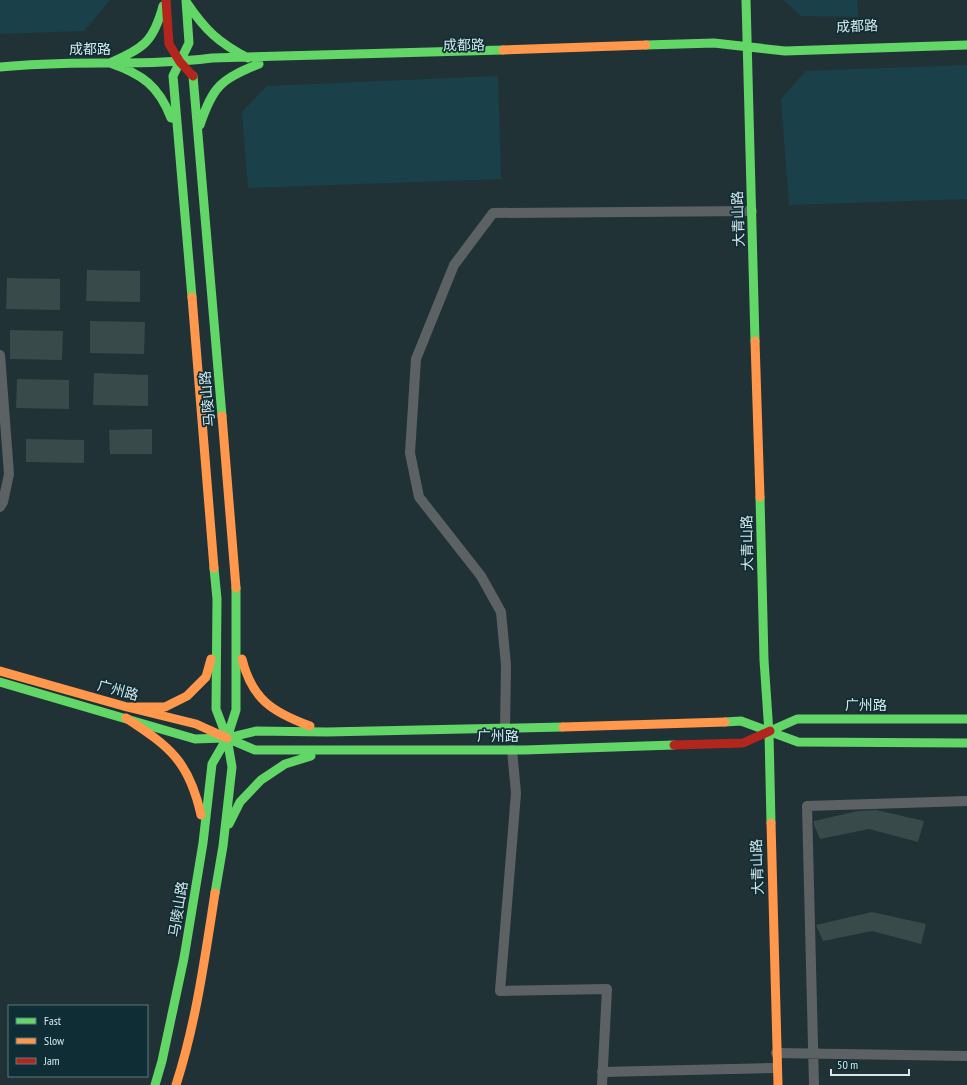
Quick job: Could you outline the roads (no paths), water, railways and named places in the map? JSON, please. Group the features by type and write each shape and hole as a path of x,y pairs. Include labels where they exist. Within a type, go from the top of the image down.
{"main road":[{"name":"马陵山路","path":"155,1085 162,1061 184,958 204,836 212,764 228,738 236,710 237,642 237,598 193,76 180,62 169,44 165,0"},
{"path":"110,63 133,52 150,41 158,26 165,0"},
{"name":"大青山路","path":"746,0 764,667 769,733 778,1085"},
{"name":"马陵山路","path":"176,1085 182,1066 204,962 224,834 232,767 228,738 216,709 216,599 203,429 172,76 189,43 186,1"},
{"path":"186,1 202,27 214,40 248,58"},
{"name":"成都路","path":"180,62 213,66 715,52 786,42 967,36"},
{"name":"成都路","path":"0,67 34,63 180,62 212,58 714,43 785,51 967,44"},
{"path":"110,63 132,70 149,82 166,101 178,140"},
{"path":"198,134 206,106 215,88 231,75 259,64"},
{"path":"127,707 165,707 187,696 206,677 216,636"},
{"path":"237,642 249,682 265,704 290,720 327,732"},
{"name":"广州路","path":"0,671 127,707 196,724 255,750 512,750 743,743 798,720 967,719"},
{"name":"广州路","path":"0,682 195,739 228,738 256,730 327,732 505,729 741,721 769,733 798,742 967,743"},
{"path":"126,718 165,744 184,765 197,793 204,836"},
{"path":"224,834 240,802 261,780 285,764 328,751"}],"street":[{"path":"505,729 506,665 501,612 481,576 419,497 410,453 416,359 454,266 493,213 752,211"},
{"path":"0,355 9,474 3,502 0,507"},
{"path":"512,750 516,793 500,991 607,989 602,1085"},
{"path":"814,1085 807,806 967,801"},
{"path":"776,1053 814,1055 967,1056"},
{"path":"602,1072 777,1068"}]}
